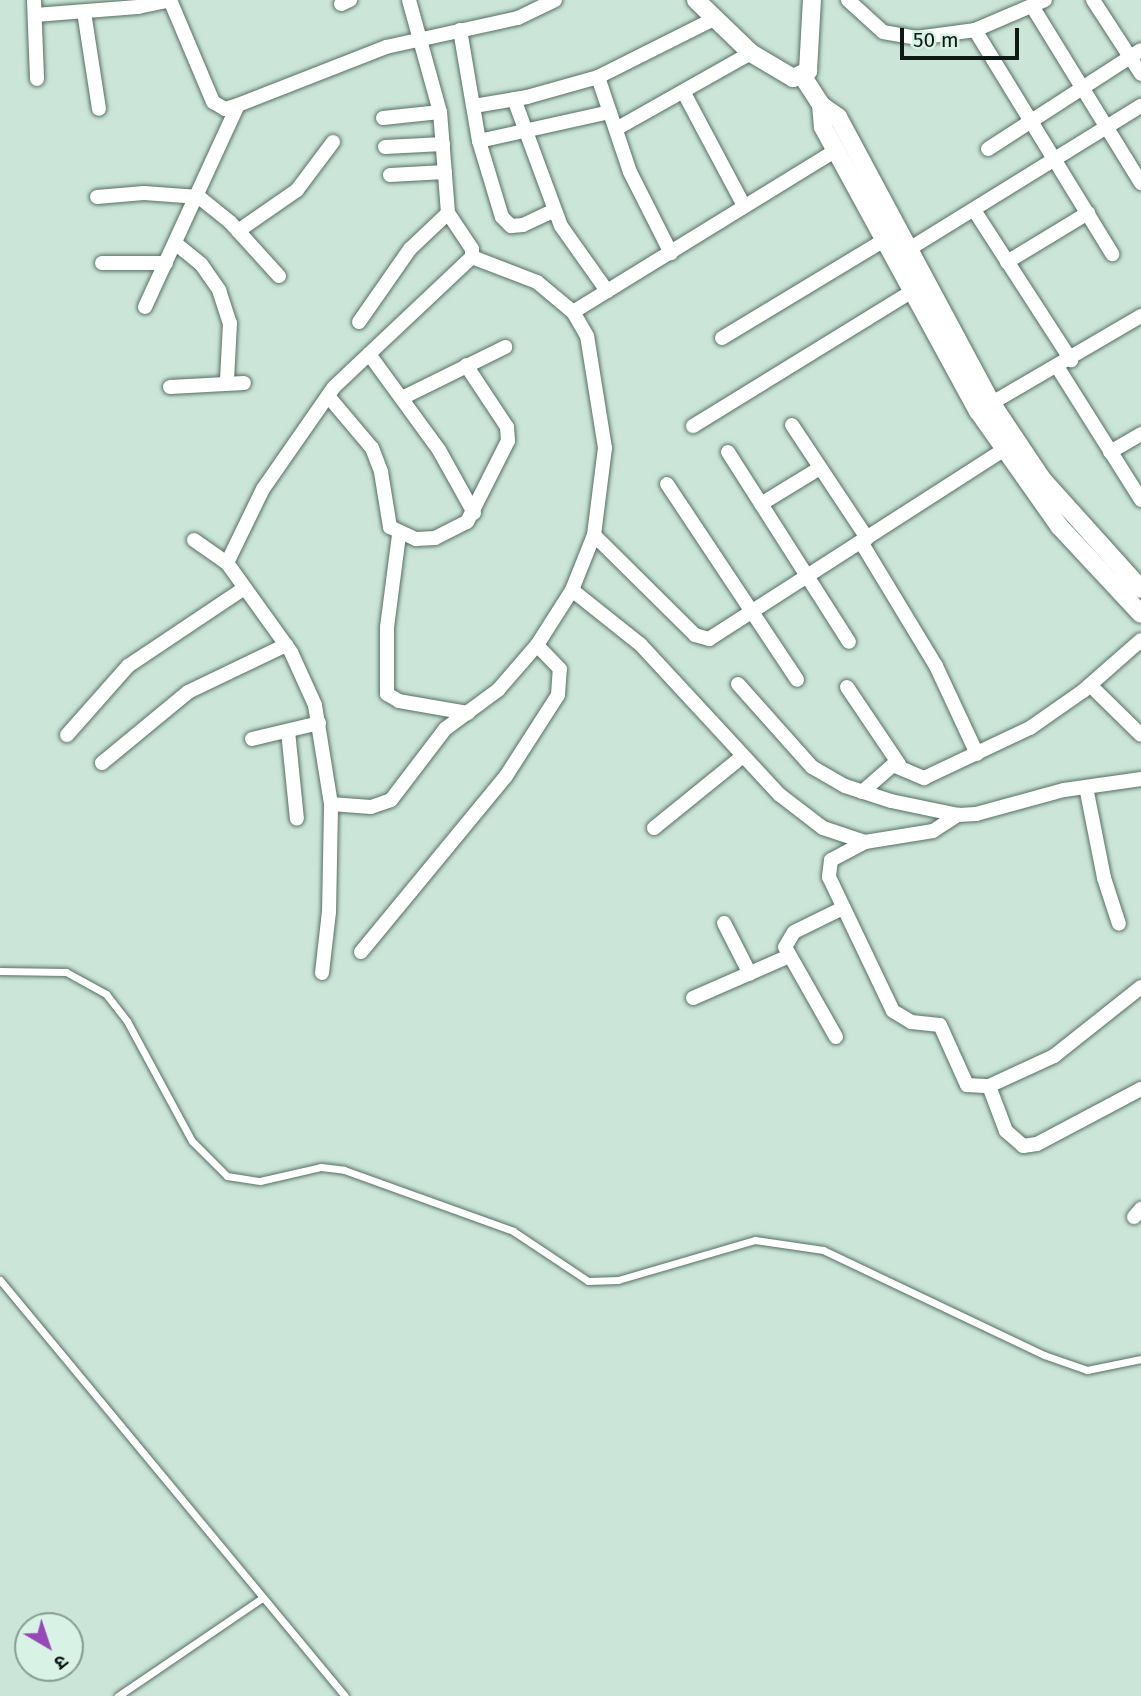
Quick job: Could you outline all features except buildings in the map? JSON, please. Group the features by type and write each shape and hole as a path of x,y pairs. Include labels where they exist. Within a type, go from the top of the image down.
{"street":[{"path":"37,79 35,7 84,12 100,6 170,0 213,102 225,109 422,37 519,18 555,0"},
{"path":"227,563 263,489 328,396 472,257 472,249 448,213 440,112 422,37 408,0"},
{"path":"696,0 751,53 783,75 803,77"},
{"path":"803,77 810,62 813,0"},
{"path":"848,0 872,24 896,37 944,38 975,30 1039,3 1082,88 1141,183"},
{"path":"1093,0 1135,53 1141,74"},
{"path":"84,12 99,109"},
{"path":"474,106 514,99 598,77 714,19"},
{"path":"460,30 479,141 506,223 523,225 555,210"},
{"path":"975,30 1112,254"},
{"path":"616,129 751,53"},
{"path":"988,149 1135,53"},
{"path":"598,77 630,172 671,253"},
{"path":"803,77 821,105 838,117 985,407 1003,450 1059,526 1141,614"},
{"path":"684,93 744,206"},
{"path":"514,99 523,131 570,242 607,290"},
{"path":"145,307 199,197 238,105"},
{"path":"821,105 823,127 886,239 905,253 914,290 985,407 1042,479 1141,589"},
{"path":"905,253 1141,106"},
{"path":"383,118 440,112"},
{"path":"479,141 610,112"},
{"path":"238,231 297,190 333,142"},
{"path":"385,147 443,144"},
{"path":"573,312 836,150"},
{"path":"390,175 445,172"},
{"path":"97,197 144,193 199,197 238,231 279,276"},
{"path":"974,210 1071,360"},
{"path":"359,323 410,249 448,213"},
{"path":"1007,262 1088,213"},
{"path":"722,338 886,239"},
{"path":"175,243 201,264 219,290 230,323 227,382"},
{"path":"331,804 371,807 391,800 445,729 498,690 537,645 572,590 594,535 605,448 602,409 587,336 573,312 537,282 472,257"},
{"path":"102,263 166,263"},
{"path":"693,426 914,290"},
{"path":"985,407 1058,368 1141,316"},
{"path":"404,397 505,347"},
{"path":"369,354 404,397 474,513"},
{"path":"399,535 435,538 467,522 474,513 508,434 466,365"},
{"path":"1058,368 1141,500"},
{"path":"170,387 244,383"},
{"path":"328,396 372,447 382,472 385,517 399,535 387,627 387,694 399,701 468,713"},
{"path":"792,425 864,540 936,666 977,754"},
{"path":"1110,452 1141,434"},
{"path":"594,535 702,639 752,611 1003,450"},
{"path":"728,452 849,642"},
{"path":"761,503 820,468"},
{"path":"667,484 797,680"},
{"path":"194,540 227,563 243,589 286,645 309,684 319,723 331,804 329,912 321,972"},
{"path":"67,734 128,666 243,589"},
{"path":"572,590 640,644 743,756 803,814 842,837 865,842"},
{"path":"846,687 899,764 913,776 924,778 1030,728 1090,685 1141,640"},
{"path":"103,763 188,692 286,645"},
{"path":"361,952 506,776 558,695 560,669 537,645"},
{"path":"738,684 799,755 826,777 862,792 958,815"},
{"path":"1090,685 1141,735"},
{"path":"252,739 319,723"},
{"path":"288,731 297,819"},
{"path":"654,828 743,756"},
{"path":"862,792 887,768 899,764"},
{"path":"1141,779 1086,787 958,815 933,831 865,842 840,854 827,868 843,908 892,1010 911,1022 940,1025 947,1033 961,1079 977,1088 989,1086 1070,1045 1141,987"},
{"path":"1086,787 1104,878 1119,924"},
{"path":"836,1037 785,947 788,936 843,908"},
{"path":"724,923 750,974"},
{"path":"693,998 789,956"},
{"path":"989,1086 1006,1131 1023,1146 1037,1143 1141,1089"}],"lane":[{"path":"0,971 66,972 106,994 135,1034 192,1142 227,1176 260,1181 321,1167 354,1173 513,1231 588,1281 618,1280 743,1242 810,1247 1076,1367 1087,1370 1141,1359"},
{"path":"0,1280 345,1696"},
{"path":"118,1696 262,1598"}]}
